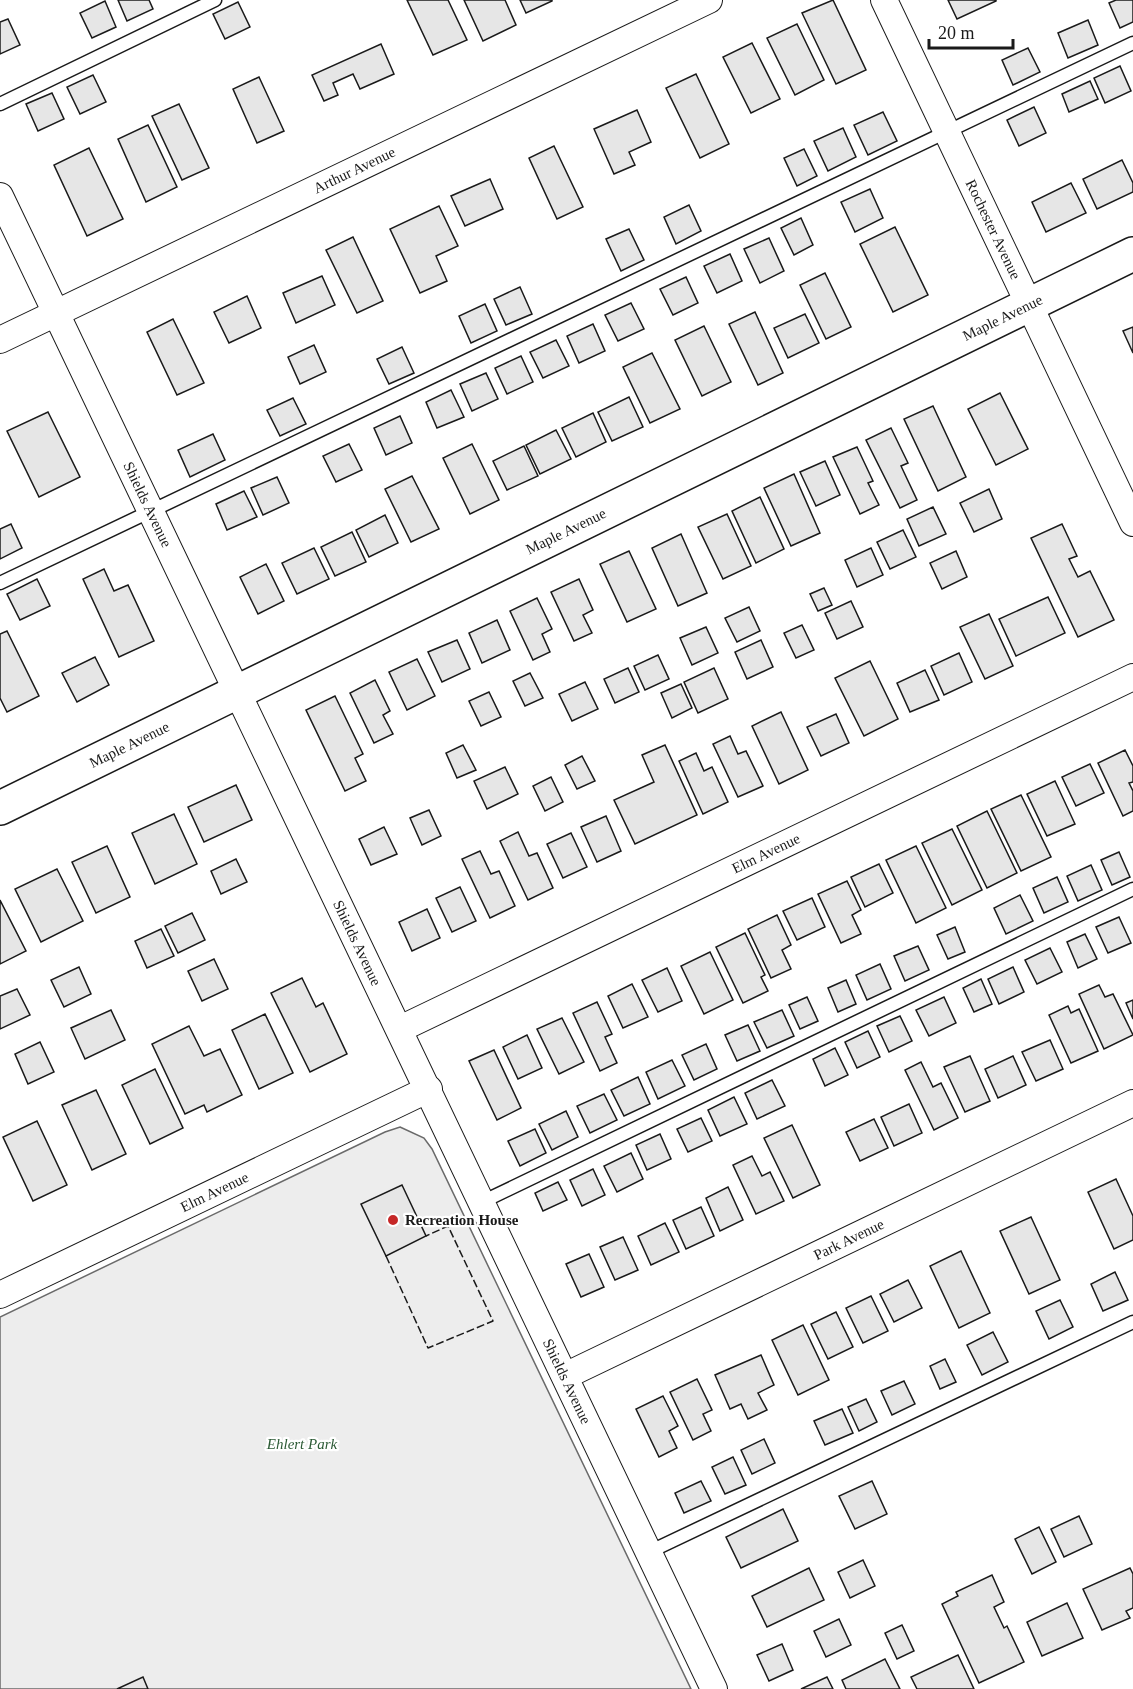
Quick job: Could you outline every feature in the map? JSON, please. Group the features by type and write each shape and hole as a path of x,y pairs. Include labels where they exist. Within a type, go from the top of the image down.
{"street":[{"name":"Arthur Avenue","path":"0,340 709,0"},
{"name":"Rochester Avenue","path":"884,0 1133,523"},
{"name":"Shields Avenue","path":"0,196 714,1689"},
{"name":"Maple Avenue","path":"0,808 1133,254"},
{"name":"Elm Avenue","path":"400,1029 1133,677"},
{"name":"Elm Avenue","path":"0,1295 429,1089"},
{"name":"Park Avenue","path":"565,1377 1133,1103"}],"lane":[{"path":"0,104 215,0"},
{"path":"0,583 1133,43"},
{"path":"482,1202 1133,889"},
{"path":"649,1552 1133,1322"}],"shaded area":[{"name":"Ehlert Park","path":"400,1127 424,1138 432,1149 691,1689 0,1689 0,1317 385,1132"}],"building":[{"path":"118,0 149,0 153,9 127,21"},
{"path":"407,0 448,0 467,40 433,55"},
{"path":"464,0 505,0 516,25 483,41"},
{"path":"520,0 552,0 552,1 526,13"},
{"path":"833,0 866,70 836,84 802,13"},
{"path":"948,0 996,0 996,1 957,19"},
{"path":"1116,0 1133,0 1133,22 1120,28 1109,3"},
{"path":"105,1 116,27 92,38 80,13"},
{"path":"238,2 250,27 225,39 213,14"},
{"path":"8,19 20,45 0,54 0,22"},
{"path":"1088,20 1098,45 1068,58 1058,33"},
{"path":"797,24 824,80 795,95 767,38"},
{"path":"752,43 780,99 751,113 723,57"},
{"path":"381,44 394,74 360,89 353,74 333,83 338,95 324,101 312,75"},
{"path":"1028,48 1040,72 1013,85 1002,60"},
{"path":"1120,66 1131,91 1105,103 1094,78"},
{"path":"696,74 729,144 700,158 666,88"},
{"path":"93,75 106,102 80,114 67,87"},
{"path":"259,77 284,131 257,143 233,89"},
{"path":"1090,81 1098,99 1069,112 1062,94"},
{"path":"52,93 64,119 38,131 26,104"},
{"path":"179,104 209,168 182,180 152,116"},
{"path":"1034,107 1046,133 1019,146 1007,120"},
{"path":"637,110 651,142 629,152 635,165 614,174 594,129"},
{"path":"883,112 897,141 868,155 854,125"},
{"path":"148,125 177,187 146,202 118,139"},
{"path":"843,128 856,157 828,171 814,141"},
{"path":"554,146 583,207 557,219 529,158"},
{"path":"89,148 123,219 87,236 54,165"},
{"path":"804,149 817,176 797,186 784,158"},
{"path":"1122,160 1133,183 1133,192 1097,209 1083,179"},
{"path":"490,179 503,209 465,226 451,196"},
{"path":"1071,183 1086,213 1046,232 1032,202"},
{"path":"870,189 883,218 855,232 841,202"},
{"path":"689,205 701,231 676,244 664,217"},
{"path":"439,206 458,246 436,256 447,281 420,293 390,229"},
{"path":"801,218 813,245 794,255 781,228"},
{"path":"895,227 928,295 893,312 860,244"},
{"path":"629,229 644,260 621,271 606,239"},
{"path":"353,237 383,301 357,313 326,250"},
{"path":"769,238 784,271 760,283 744,249"},
{"path":"730,254 742,281 717,293 704,266"},
{"path":"825,273 851,327 826,339 800,285"},
{"path":"322,276 335,305 296,323 283,293"},
{"path":"686,277 698,303 673,315 660,289"},
{"path":"520,287 532,314 506,325 494,299"},
{"path":"247,296 261,328 229,343 214,312"},
{"path":"631,303 644,329 618,341 605,315"},
{"path":"485,304 497,331 471,343 459,316"},
{"path":"755,312 783,373 758,385 729,324"},
{"path":"805,314 819,343 788,358 774,328"},
{"path":"173,319 204,383 177,395 147,332"},
{"path":"593,324 605,351 579,363 567,336"},
{"path":"704,326 731,382 702,396 675,340"},
{"path":"1133,327 1133,353 1123,331"},
{"path":"556,340 569,366 543,378 530,352"},
{"path":"314,345 326,372 300,384 288,357"},
{"path":"402,347 414,373 389,384 377,359"},
{"path":"652,353 680,409 650,423 623,367"},
{"path":"521,356 533,382 507,394 495,368"},
{"path":"486,373 498,399 472,411 460,384"},
{"path":"451,390 464,417 437,428 426,402"},
{"path":"1000,393 1028,449 996,465 968,409"},
{"path":"629,397 643,427 612,441 598,412"},
{"path":"293,398 306,424 280,436 267,410"},
{"path":"933,406 966,477 938,491 904,419"},
{"path":"48,412 80,477 39,497 7,431"},
{"path":"593,413 606,442 576,457 562,428"},
{"path":"400,416 412,443 386,455 374,428"},
{"path":"891,428 908,463 901,466 917,500 900,508 866,440"},
{"path":"556,430 571,459 540,474 526,445"},
{"path":"213,434 225,460 190,477 178,450"},
{"path":"349,444 362,470 336,482 323,456"},
{"path":"472,444 499,500 470,514 443,458"},
{"path":"524,446 538,476 507,490 493,461"},
{"path":"857,447 873,481 868,483 879,505 860,514 833,457"},
{"path":"825,461 840,495 816,506 800,472"},
{"path":"794,474 820,533 791,546 764,488"},
{"path":"412,476 439,529 411,542 385,489"},
{"path":"277,477 289,503 263,515 251,488"},
{"path":"989,489 1002,519 974,532 960,503"},
{"path":"244,491 257,517 227,530 216,504"},
{"path":"760,497 784,549 756,563 732,511"},
{"path":"933,507 946,534 919,546 907,519"},
{"path":"727,514 751,566 723,579 698,527"},
{"path":"385,515 398,543 369,557 356,530"},
{"path":"11,524 22,548 0,559 0,529"},
{"path":"1062,524 1077,556 1069,559 1078,577 1090,571 1114,620 1078,637 1031,538"},
{"path":"903,530 916,557 890,569 877,542"},
{"path":"352,532 366,562 335,576 321,547"},
{"path":"681,534 707,593 678,606 652,548"},
{"path":"314,548 329,579 297,594 282,563"},
{"path":"871,548 883,575 857,587 845,560"},
{"path":"629,551 656,609 627,622 600,564"},
{"path":"956,551 967,577 942,589 930,563"},
{"path":"266,564 284,601 258,614 240,577"},
{"path":"104,569 114,591 128,585 154,641 119,657 83,579"},
{"path":"37,579 50,606 20,620 7,594"},
{"path":"579,579 593,610 583,615 592,633 574,641 551,592"},
{"path":"824,588 832,605 818,611 810,594"},
{"path":"1048,597 1065,633 1016,656 999,619"},
{"path":"537,598 552,629 542,634 550,652 533,660 510,611"},
{"path":"851,601 863,627 837,639 825,613"},
{"path":"749,607 760,631 737,642 725,618"},
{"path":"989,614 1013,666 985,679 960,627"},
{"path":"497,620 510,650 482,663 469,633"},
{"path":"802,625 814,650 796,658 784,633"},
{"path":"706,627 718,653 692,665 680,638"},
{"path":"7,631 39,696 7,712 0,698 0,634"},
{"path":"457,640 470,669 442,682 428,652"},
{"path":"761,640 773,667 747,679 735,652"},
{"path":"959,653 972,682 944,695 931,666"},
{"path":"658,655 669,679 645,690 634,666"},
{"path":"95,657 109,685 77,702 62,673"},
{"path":"417,659 435,696 407,710 389,672"},
{"path":"870,661 898,719 864,736 835,678"},
{"path":"628,668 639,692 615,703 604,679"},
{"path":"714,668 728,699 698,713 684,682"},
{"path":"925,670 939,700 910,712 897,683"},
{"path":"530,673 543,698 525,706 513,681"},
{"path":"375,680 390,711 383,715 393,734 374,743 350,693"},
{"path":"585,682 598,709 572,721 559,694"},
{"path":"681,684 692,708 672,718 661,693"},
{"path":"489,692 501,717 481,726 469,701"},
{"path":"335,696 363,754 355,758 366,781 345,791 306,710"},
{"path":"781,712 808,770 779,784 752,726"},
{"path":"836,714 849,743 821,756 807,727"},
{"path":"730,736 738,754 746,751 763,786 738,797 713,744"},
{"path":"463,745 476,770 457,778 446,753"},
{"path":"665,745 697,815 635,844 614,800 654,782 642,755"},
{"path":"1125,750 1133,766 1133,782 1129,783 1133,791 1133,811 1123,816 1098,763"},
{"path":"696,753 704,771 712,767 728,802 703,814 679,761"},
{"path":"582,756 595,781 577,789 565,765"},
{"path":"1090,764 1104,793 1076,806 1062,777"},
{"path":"505,767 518,794 487,809 474,781"},
{"path":"551,777 563,802 545,811 533,786"},
{"path":"1055,781 1075,824 1047,836 1027,794"},
{"path":"236,785 252,820 204,842 188,807"},
{"path":"1021,795 1051,857 1021,871 991,809"},
{"path":"429,810 441,836 422,845 410,818"},
{"path":"987,811 1017,873 987,888 957,826"},
{"path":"174,814 197,864 155,884 132,833"},
{"path":"606,816 621,851 597,862 581,827"},
{"path":"384,827 397,854 371,865 359,839"},
{"path":"952,829 982,890 952,905 922,843"},
{"path":"518,832 529,856 537,853 553,888 528,900 500,841"},
{"path":"571,833 587,867 563,878 547,844"},
{"path":"107,846 130,897 96,913 72,862"},
{"path":"916,846 946,908 916,923 886,860"},
{"path":"480,851 491,874 499,871 515,906 490,918 462,859"},
{"path":"1119,852 1130,877 1112,885 1101,860"},
{"path":"236,859 247,882 221,894 211,871"},
{"path":"879,864 893,893 865,907 851,877"},
{"path":"1091,865 1102,890 1078,901 1067,876"},
{"path":"57,869 83,921 41,942 15,889"},
{"path":"1057,877 1068,902 1044,913 1033,888"},
{"path":"847,881 861,910 852,915 861,934 841,943 818,894"},
{"path":"460,887 476,921 452,932 436,898"},
{"path":"1020,895 1033,921 1006,934 994,908"},
{"path":"812,898 825,927 797,940 783,911"},
{"path":"0,900 26,951 0,964"},
{"path":"427,909 440,938 412,951 399,922"},
{"path":"192,913 205,940 178,953 165,926"},
{"path":"777,915 791,945 782,950 791,969 771,978 748,929"},
{"path":"1119,917 1131,943 1108,953 1096,927"},
{"path":"955,927 965,952 948,959 937,935"},
{"path":"161,929 174,956 147,968 135,941"},
{"path":"745,933 765,975 761,977 768,991 743,1003 716,947"},
{"path":"1085,934 1097,959 1078,968 1067,942"},
{"path":"918,946 929,970 905,981 894,956"},
{"path":"1050,948 1062,972 1037,984 1025,960"},
{"path":"710,952 733,1000 704,1014 681,966"},
{"path":"214,959 228,989 202,1001 188,971"},
{"path":"880,964 891,989 867,1000 856,975"},
{"path":"79,967 91,994 64,1007 51,980"},
{"path":"1013,967 1024,992 999,1004 988,979"},
{"path":"667,968 682,1001 658,1012 642,980"},
{"path":"302,978 316,1007 323,1003 347,1054 310,1072 271,993"},
{"path":"981,979 992,1004 974,1012 963,988"},
{"path":"846,980 856,1004 838,1012 828,988"},
{"path":"632,984 648,1017 623,1028 608,996"},
{"path":"1099,985 1105,997 1113,994 1133,1035 1104,1049 1079,994"},
{"path":"17,989 30,1015 0,1029 0,996"},
{"path":"807,997 818,1021 800,1029 789,1005"},
{"path":"944,997 956,1023 929,1036 916,1010"},
{"path":"1133,1000 1133,1019 1126,1003"},
{"path":"597,1002 612,1034 605,1037 617,1063 600,1071 573,1013"},
{"path":"1068,1006 1071,1013 1079,1009 1098,1051 1071,1063 1049,1015"},
{"path":"111,1010 125,1040 85,1059 71,1028"},
{"path":"782,1010 794,1036 767,1048 754,1022"},
{"path":"265,1014 293,1073 259,1089 232,1030"},
{"path":"900,1016 912,1041 889,1052 877,1026"},
{"path":"562,1018 584,1062 559,1074 537,1029"},
{"path":"748,1025 760,1051 737,1061 725,1035"},
{"path":"189,1026 204,1056 220,1049 242,1095 207,1112 204,1105 185,1114 152,1044"},
{"path":"868,1031 880,1057 857,1068 845,1042"},
{"path":"527,1035 542,1068 518,1079 503,1047"},
{"path":"1050,1040 1063,1069 1036,1081 1022,1052"},
{"path":"40,1042 54,1072 28,1084 15,1054"},
{"path":"706,1044 717,1069 694,1080 682,1055"},
{"path":"835,1048 848,1075 825,1086 813,1059"},
{"path":"494,1050 521,1108 497,1120 469,1061"},
{"path":"970,1056 990,1101 965,1112 944,1067"},
{"path":"1013,1056 1026,1085 998,1098 985,1069"},
{"path":"672,1060 685,1086 658,1099 646,1072"},
{"path":"921,1062 933,1087 941,1083 958,1118 934,1130 905,1070"},
{"path":"155,1069 183,1128 150,1144 122,1085"},
{"path":"638,1077 650,1104 624,1116 611,1090"},
{"path":"772,1080 785,1106 757,1119 745,1093"},
{"path":"96,1090 126,1154 92,1170 62,1105"},
{"path":"604,1094 617,1120 590,1133 577,1106"},
{"path":"734,1097 747,1124 720,1136 708,1110"},
{"path":"909,1104 922,1133 894,1146 881,1117"},
{"path":"566,1111 578,1137 552,1150 539,1124"},
{"path":"701,1118 712,1141 688,1152 677,1129"},
{"path":"874,1119 888,1148 860,1161 846,1132"},
{"path":"37,1121 67,1185 33,1201 3,1137"},
{"path":"792,1125 820,1185 793,1198 764,1138"},
{"path":"535,1129 546,1153 520,1166 508,1141"},
{"path":"660,1134 671,1159 647,1170 636,1145"},
{"path":"631,1153 643,1179 617,1192 604,1166"},
{"path":"752,1156 762,1176 770,1172 784,1201 756,1214 733,1165"},
{"path":"593,1169 605,1195 582,1206 570,1180"},
{"path":"1116,1179 1133,1216 1133,1240 1114,1249 1088,1192"},
{"path":"558,1182 567,1200 543,1211 535,1193"},
{"name":"Recreation House","path":"402,1185 426,1236 386,1256 361,1204"},
{"path":"728,1187 743,1220 720,1231 706,1198"},
{"path":"701,1207 714,1236 686,1249 673,1220"},
{"path":"1031,1217 1060,1280 1029,1294 1000,1231"},
{"path":"665,1223 679,1252 651,1265 638,1236"},
{"path":"623,1237 638,1270 615,1280 600,1247"},
{"path":"961,1251 990,1313 959,1328 930,1266"},
{"path":"589,1254 604,1287 581,1297 566,1264"},
{"path":"1115,1272 1128,1300 1103,1311 1091,1284"},
{"path":"908,1280 922,1308 894,1322 880,1294"},
{"path":"871,1296 888,1331 863,1343 846,1308"},
{"path":"1060,1300 1073,1327 1049,1339 1036,1311"},
{"path":"836,1312 853,1347 828,1359 811,1324"},
{"path":"803,1325 829,1380 798,1395 772,1340"},
{"path":"993,1332 1008,1362 982,1375 967,1345"},
{"path":"761,1355 774,1385 758,1393 767,1410 748,1419 741,1404 730,1409 715,1375"},
{"path":"945,1359 956,1382 940,1389 930,1366"},
{"path":"697,1379 712,1410 703,1414 711,1431 693,1440 670,1392"},
{"path":"904,1381 915,1404 892,1415 881,1391"},
{"path":"663,1396 678,1426 669,1431 677,1448 659,1457 636,1409"},
{"path":"866,1399 877,1422 859,1431 848,1407"},
{"path":"842,1409 853,1433 825,1445 814,1421"},
{"path":"764,1439 775,1463 752,1474 741,1450"},
{"path":"733,1457 746,1485 725,1494 712,1467"},
{"path":"701,1481 711,1501 684,1513 675,1493"},
{"path":"872,1481 887,1514 855,1529 839,1496"},
{"path":"783,1509 798,1541 741,1568 726,1537"},
{"path":"1079,1516 1092,1544 1064,1557 1051,1529"},
{"path":"1039,1527 1056,1562 1032,1574 1015,1539"},
{"path":"863,1560 875,1586 850,1598 838,1572"},
{"path":"809,1568 824,1600 767,1627 752,1596"},
{"path":"1130,1568 1133,1574 1133,1608 1126,1611 1130,1618 1102,1630 1083,1589"},
{"path":"992,1575 1004,1602 994,1607 1004,1628 1007,1626 1024,1662 979,1683 942,1604 958,1596 956,1592"},
{"path":"1067,1603 1083,1638 1042,1656 1027,1622"},
{"path":"839,1619 851,1645 826,1657 814,1631"},
{"path":"902,1625 914,1651 897,1659 885,1633"},
{"path":"782,1644 793,1670 769,1681 757,1655"},
{"path":"958,1655 974,1689 917,1689 911,1677"},
{"path":"885,1659 900,1689 846,1689 842,1680"},
{"path":"143,1677 148,1689 117,1689"},
{"path":"827,1677 833,1689 801,1689"}],"fence":[{"path":"386,1256 428,1348 493,1321 448,1226 426,1236"}],"place":[{"name":"Recreation House","path":"393,1220"}]}
